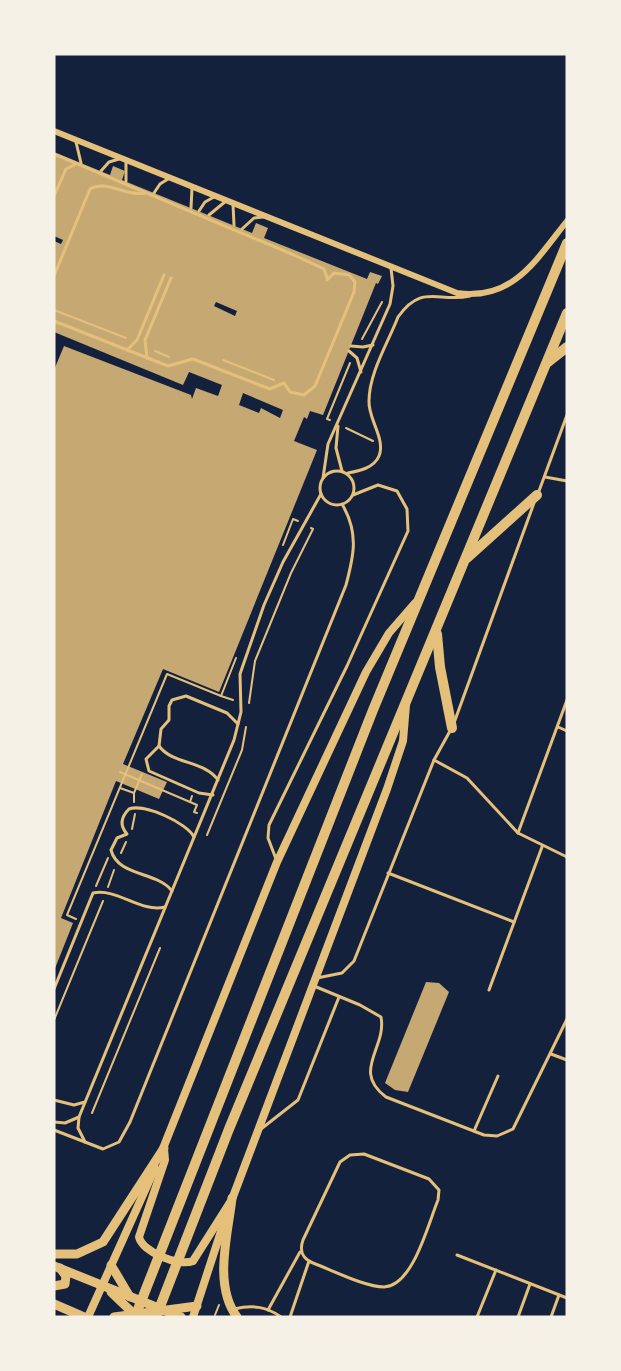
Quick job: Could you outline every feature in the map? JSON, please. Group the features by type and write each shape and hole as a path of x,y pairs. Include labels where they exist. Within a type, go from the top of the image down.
{"highway":[{"path":"139,1316 373,710 567,243"},
{"path":"161,1314 229,1129 567,313"},
{"path":"546,364 567,347"},
{"path":"465,560 537,495"},
{"path":"437,630 440,667 452,728"}],"main road":[{"path":"54,1254 77,1254 103,1242 164,1148"},
{"path":"232,1198 224,1277 227,1298 234,1313"},
{"path":"111,1265 139,1316"},
{"path":"57,1267 128,1295 161,1314 181,1317"},
{"path":"54,1286 65,1284 66,1276 57,1267"},
{"path":"102,1285 139,1316"},
{"path":"54,1304 86,1317"},
{"path":"114,1317 161,1314 196,1305"}],"street":[{"path":"54,131 457,293 472,295 495,291 516,280 567,221"},
{"path":"86,1317 164,1148 277,862 371,662 389,633 417,601"},
{"path":"193,1317 232,1198 397,761 406,718 406,699"},
{"path":"164,1148 165,1160 140,1233 140,1242 145,1248 181,1263 193,1262 232,1198"}],"lane":[{"path":"74,140 79,164"},
{"path":"54,154 321,267 326,271 327,280 334,273 344,273 352,278 355,287 315,386 308,393 294,394 286,388 284,383 270,389 193,359 171,366 54,321"},
{"path":"101,171 109,162 123,160 126,181"},
{"path":"54,196 66,169 79,164"},
{"path":"154,193 163,181 170,179"},
{"path":"54,276 90,189 100,185 128,194 146,193"},
{"path":"191,208 192,188"},
{"path":"199,211 205,202 214,196"},
{"path":"208,215 226,201"},
{"path":"233,204 234,225"},
{"path":"242,229 254,218 264,217"},
{"path":"85,1142 78,1128 79,1117 213,795 239,725 241,712 239,680 244,662 283,562 321,494 328,444 339,424 390,304 393,286 391,268"},
{"path":"127,350 138,340 164,275"},
{"path":"147,358 145,340 171,278"},
{"path":"323,478 335,470 348,473 372,465 379,456 381,446 370,415 370,391 398,317 405,308 422,296 457,298 472,295"},
{"path":"351,346 373,345"},
{"path":"349,351 357,358 361,374"},
{"path":"315,982 342,973 354,961 434,760 452,728 567,416"},
{"path":"339,424 336,448 342,471"},
{"path":"348,473 354,483 353,495"},
{"path":"545,477 567,481"},
{"path":"277,862 268,838 269,825 347,666 408,531 407,509 397,491 378,485 353,495 342,504 327,502 321,494"},
{"path":"54,1130 103,1149 118,1142 123,1135 346,585 354,554 353,528 342,504"},
{"path":"213,795 199,793 155,774 147,767 146,759 159,746 160,729 169,720 169,706 172,700 186,696 227,713 239,725"},
{"path":"518,834 567,700"},
{"path":"557,726 567,731"},
{"path":"159,746 169,757 209,771 218,780"},
{"path":"434,760 467,778 518,834 566,856 567,851"},
{"path":"172,891 165,884 117,862 111,850 117,838 127,834 122,827 122,819 129,809 146,808 183,826 194,837"},
{"path":"489,990 543,847"},
{"path":"388,873 514,922"},
{"path":"54,989 93,893 105,893 149,907 165,907"},
{"path":"315,982 376,1012 381,1017 381,1029 370,1067 370,1075 378,1091 386,1097 474,1131 497,1136 513,1129 565,1029 567,1020"},
{"path":"257,1132 298,1100 340,996"},
{"path":"551,1054 567,1060"},
{"path":"474,1131 498,1076"},
{"path":"54,1100 74,1105 85,1102"},
{"path":"54,1122 65,1123 79,1117"},
{"path":"268,1310 301,1250 303,1240 337,1167 350,1155 364,1154 424,1176 437,1185 438,1200 410,1269 397,1284 377,1286 309,1261 301,1250"},
{"path":"457,1255 567,1298"},
{"path":"290,1317 309,1261"},
{"path":"477,1317 496,1270"},
{"path":"518,1317 530,1284"},
{"path":"551,1317 560,1295"},
{"path":"234,1313 248,1306 268,1310 281,1317"}],"path":[{"path":"54,310 126,339"},
{"path":"155,351 173,358"},
{"path":"223,360 284,383"},
{"path":"249,706 255,661 291,573 313,529 293,519 281,548"},
{"path":"77,920 67,915 167,674 221,696 238,653"},
{"path":"207,835 242,750 247,724"},
{"path":"54,1020 135,821 134,793 138,780 147,767"},
{"path":"120,772 190,802"},
{"path":"119,788 134,793"},
{"path":"93,893 111,850"},
{"path":"92,1113 160,948"},
{"path":"215,1315 216,1308"}],"building":[{"path":"54,152 110,175 113,166 125,171 122,180 252,233 256,223 268,228 264,238 367,279 370,272 382,276 378,284 376,283 323,415 310,411 307,419 304,417 294,441 317,450 219,692 163,669 123,764 167,782 159,799 116,781 61,918 73,923 54,971 54,370 64,346 191,395 192,399 196,388 218,396 222,385 189,372 183,385 54,332 54,241 61,244 63,240 54,236","holes":["216,302 237,311 235,316 214,306","243,393 283,410 280,418 261,408 259,413 239,405"]},
{"path":"426,982 439,983 449,992 408,1092 395,1090 385,1083"}]}
